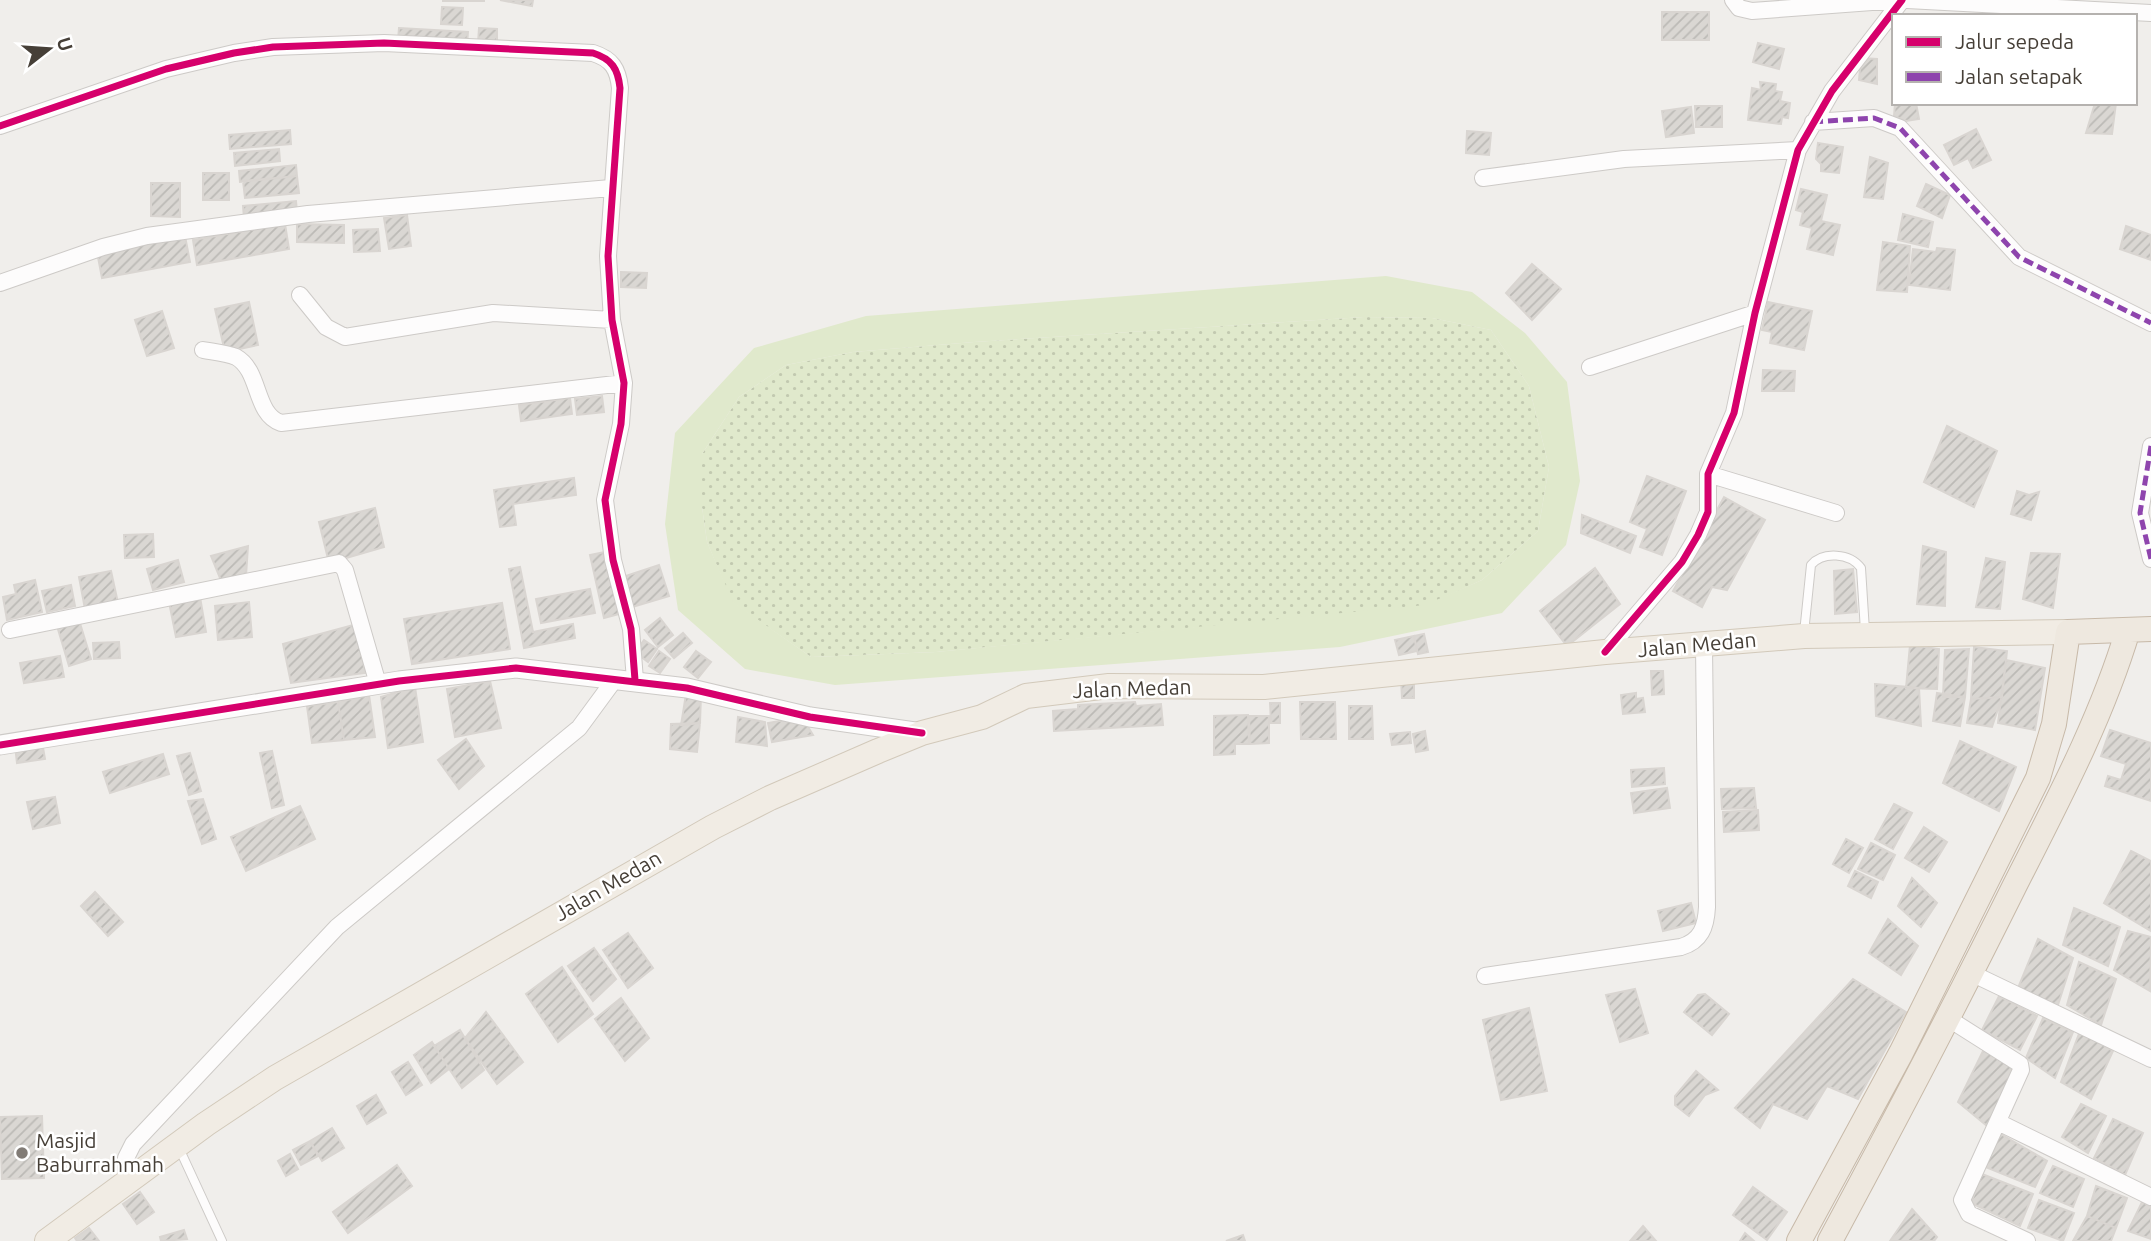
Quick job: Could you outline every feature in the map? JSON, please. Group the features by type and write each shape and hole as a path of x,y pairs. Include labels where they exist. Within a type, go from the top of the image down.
{"highway":[{"name":"Jalan Medan","path":"2068,632 2139,629"},
{"path":"1830,1241 1949,1018 2139,629"},
{"path":"1798,1241 1901,1053 2038,778 2056,713 2068,632"}],"main road":[{"name":"Jalan Medan","path":"47,1241 275,1078 713,827 770,798 922,733 982,717 1026,696 1109,685 1264,687 1605,652 1804,636 2068,632"}],"street":[{"path":"1733,0 1739,8 1752,11 1902,0 2151,13"},
{"path":"1605,652 1682,562 1698,535 1708,512 1707,474 1734,413 1755,313 1798,150 1832,91 1902,0"},
{"path":"0,126 166,69 234,52 273,47 384,43 593,53 607,57 619,75 618,127 611,188 608,257 612,320 624,383 605,510 613,560 631,629 625,679 579,728 356,911 309,953 212,1063 133,1144 126,1158 126,1185"},
{"path":"1813,122 1874,118 1891,123 1911,139 2019,257 2151,323"},
{"path":"1483,178 1624,159 1798,150"},
{"path":"0,283 103,247 147,236 308,214 611,188"},
{"path":"300,295 326,327 345,337 493,313 612,320"},
{"path":"1590,367 1755,313"},
{"path":"204,350 239,359 248,370 268,415 281,423 624,383"},
{"path":"2151,446 2140,513 2151,559"},
{"path":"1707,474 1836,513"},
{"path":"9,630 339,563 345,570 378,684"},
{"path":"1485,976 1681,947 1700,934 1705,926 1707,907 1704,646"},
{"path":"0,745 378,684 516,668 625,679 714,693 810,717 922,733"},
{"path":"1971,973 2151,1059"},
{"path":"1949,1018 2020,1062 2021,1070 2000,1123 1964,1195 1963,1205 1969,1214 2027,1241"},
{"path":"2000,1123 2151,1197"}],"lane":[{"path":"1804,636 1811,565 1816,559 1827,556 1852,558 1861,568 1866,633"},
{"path":"178,1145 222,1241"}],"green space":[{"path":"1386,276 1472,292 1525,333 1567,382 1580,481 1566,545 1502,613 1340,647 835,685 745,669 678,610 665,524 675,433 754,348 866,316","holes":["1364,317 1432,318 1491,330 1529,386 1549,467 1538,531 1482,580 1425,605 936,652 811,657 733,602 707,542 702,507 702,454 739,397 786,365 853,352 974,342"]},
{"path":"1364,317 1432,318 1491,330 1529,386 1549,467 1538,531 1482,580 1425,606 936,652 811,657 732,602 707,542 702,507 702,454 739,397 786,365 853,352"}],"building":[{"path":"484,0 484,1 443,1"},
{"path":"500,0 533,0 532,6"},
{"path":"442,7 463,8 462,25 441,24"},
{"path":"1662,12 1709,12 1709,40 1662,40"},
{"path":"399,28 468,32 467,44 398,40"},
{"path":"479,28 497,29 497,43 478,43"},
{"path":"1758,43 1784,49 1779,69 1753,62"},
{"path":"1861,58 1877,59 1877,84 1859,80"},
{"path":"1760,82 1776,84 1775,91 1782,92 1780,101 1790,103 1788,118 1782,117 1781,124 1748,120 1752,88 1761,90"},
{"path":"1895,105 1916,105 1919,119 1906,121 1894,116"},
{"path":"2094,105 2116,105 2112,134 2086,133"},
{"path":"1695,106 1722,106 1722,127 1696,127"},
{"path":"1691,107 1694,133 1666,137 1662,111"},
{"path":"1976,129 1991,160 1973,168 1968,158 1954,165 1944,145"},
{"path":"290,130 291,144 230,149 229,135"},
{"path":"1467,131 1491,133 1489,155 1466,153"},
{"path":"1818,143 1843,147 1839,173 1821,171 1821,164 1816,159"},
{"path":"279,149 280,161 235,166 234,153"},
{"path":"1870,157 1888,163 1883,199 1864,197"},
{"path":"296,165 297,176 240,182 239,171"},
{"path":"203,173 229,173 229,200 203,200"},
{"path":"297,176 299,193 245,198 243,181"},
{"path":"151,183 180,183 180,217 151,216"},
{"path":"1926,184 1950,195 1942,218 1917,206"},
{"path":"1801,189 1827,195 1821,221 1840,225 1833,255 1807,249 1812,228 1800,225 1803,212 1796,210"},
{"path":"296,201 297,212 244,218 243,206"},
{"path":"1903,214 1933,222 1928,247 1898,240"},
{"path":"407,215 411,246 389,249 384,218"},
{"path":"285,224 289,249 197,265 193,240"},
{"path":"297,224 344,225 344,243 297,242"},
{"path":"2126,226 2151,235 2151,260 2120,249"},
{"path":"378,229 380,251 354,252 353,230"},
{"path":"185,236 190,262 102,278 97,252"},
{"path":"1883,242 1910,246 1907,292 1877,290"},
{"path":"1937,248 1955,250 1950,290 1909,285 1913,249 1936,252"},
{"path":"1532,264 1561,289 1532,320 1506,293"},
{"path":"621,272 647,273 646,288 621,287"},
{"path":"249,302 258,345 225,352 215,309"},
{"path":"1768,302 1812,311 1804,350 1770,343 1772,332 1762,330"},
{"path":"162,311 174,348 147,356 135,320"},
{"path":"1763,370 1795,371 1794,391 1762,391"},
{"path":"602,396 604,412 577,415 575,399"},
{"path":"570,398 572,414 521,421 519,405"},
{"path":"1947,426 1997,451 1974,507 1924,482"},
{"path":"1647,476 1686,491 1662,555 1640,547 1647,529 1630,522"},
{"path":"574,478 576,495 513,504 516,525 500,527 494,490"},
{"path":"2017,491 2029,495 2039,492 2031,520 2011,514"},
{"path":"1724,497 1765,520 1727,590 1712,587 1702,607 1673,591"},
{"path":"375,508 384,547 329,563 319,522"},
{"path":"1582,515 1636,536 1630,553 1581,533"},
{"path":"153,534 154,557 125,558 124,535"},
{"path":"248,546 246,576 222,583 211,556"},
{"path":"1923,546 1946,552 1945,606 1917,604"},
{"path":"605,552 619,614 604,618 590,555"},
{"path":"2031,553 2060,554 2053,608 2023,599"},
{"path":"1986,558 2005,562 2000,609 1976,607"},
{"path":"178,560 184,582 153,590 147,569"},
{"path":"659,565 669,596 629,608 620,578"},
{"path":"520,567 533,632 573,624 575,638 524,648 509,569"},
{"path":"1595,568 1620,604 1567,646 1540,611"},
{"path":"1853,569 1857,612 1835,614 1834,571"},
{"path":"111,571 118,603 85,609 79,577"},
{"path":"35,580 42,612 7,620 3,597 16,594 14,585"},
{"path":"71,585 75,606 47,612 42,591"},
{"path":"590,589 595,613 541,623 536,599"},
{"path":"200,597 206,632 176,637 169,602"},
{"path":"249,602 252,637 218,640 215,606"},
{"path":"502,603 510,649 412,664 404,619"},
{"path":"660,618 673,635 658,647 645,630"},
{"path":"79,620 91,659 69,666 57,626"},
{"path":"357,624 365,673 291,683 283,644"},
{"path":"683,633 692,643 674,658 665,648"},
{"path":"1424,634 1428,652 1418,654 1414,636"},
{"path":"1414,636 1417,651 1399,655 1395,640"},
{"path":"644,640 657,649 648,662 635,652"},
{"path":"119,642 120,658 94,659 93,643"},
{"path":"1910,645 1939,649 1937,689 1906,688"},
{"path":"1974,647 2007,651 2002,697 1971,699"},
{"path":"1969,649 1965,697 1943,697 1945,650"},
{"path":"659,651 670,659 660,673 649,666"},
{"path":"696,651 711,662 698,678 684,667"},
{"path":"60,656 64,677 24,683 20,663"},
{"path":"2006,660 2045,668 2035,730 1998,723"},
{"path":"1651,671 1663,671 1664,694 1652,695"},
{"path":"1401,679 1414,679 1414,698 1402,698"},
{"path":"490,681 501,728 455,737 447,689"},
{"path":"1875,684 1919,688 1921,726 1876,716"},
{"path":"415,687 423,742 388,748 381,697"},
{"path":"1636,693 1636,699 1643,698 1645,712 1623,714 1621,695"},
{"path":"1937,693 1965,697 1960,726 1933,721"},
{"path":"686,694 701,695 700,723 681,725"},
{"path":"369,695 375,737 344,740 338,702"},
{"path":"2002,697 1992,727 1967,723 1971,699"},
{"path":"338,702 344,740 312,743 307,706"},
{"path":"1135,702 1136,706 1161,704 1163,725 1054,731 1053,711 1078,709 1078,705"},
{"path":"1300,702 1335,702 1336,739 1301,739"},
{"path":"1270,703 1280,703 1280,723 1271,723"},
{"path":"1349,706 1372,706 1373,739 1349,739"},
{"path":"1248,715 1249,744 1235,744 1235,754 1214,755 1214,716"},
{"path":"1249,716 1269,716 1269,743 1250,744"},
{"path":"738,717 765,722 767,746 736,742"},
{"path":"802,717 813,735 772,742 768,723"},
{"path":"700,723 697,752 670,749 671,724"},
{"path":"2110,730 2151,743 2151,801 2105,786 2108,776 2121,780 2126,764 2101,756"},
{"path":"1425,731 1428,750 1416,752 1413,734"},
{"path":"1410,732 1411,743 1392,745 1390,734"},
{"path":"466,739 484,766 459,789 438,760"},
{"path":"1960,741 2016,767 1999,811 1943,783"},
{"path":"42,742 45,759 17,763 15,746"},
{"path":"272,751 284,805 272,808 260,753"},
{"path":"190,753 201,791 189,795 177,756"},
{"path":"163,754 169,774 110,793 103,772"},
{"path":"1664,768 1665,784 1632,787 1631,770"},
{"path":"1667,788 1670,808 1634,813 1631,793"},
{"path":"1754,788 1756,808 1722,809 1721,789"},
{"path":"55,797 60,823 33,829 27,802"},
{"path":"203,799 216,839 202,844 188,801"},
{"path":"1894,804 1912,813 1893,849 1875,839"},
{"path":"300,806 315,839 246,871 231,837"},
{"path":"1758,810 1759,830 1724,832 1723,812"},
{"path":"1924,827 1947,842 1929,872 1905,858"},
{"path":"1846,839 1863,848 1849,873 1833,864"},
{"path":"1871,843 1895,855 1883,880 1858,869"},
{"path":"2131,851 2151,861 2151,931 2104,903"},
{"path":"1855,871 1878,882 1871,898 1848,886"},
{"path":"1912,878 1937,903 1921,927 1898,906"},
{"path":"95,892 123,922 108,936 81,906"},
{"path":"1691,903 1696,923 1663,931 1658,911"},
{"path":"2074,908 2120,927 2108,966 2063,945"},
{"path":"1888,919 1918,946 1901,975 1869,953"},
{"path":"2128,931 2151,937 2150,991 2114,970"},
{"path":"628,933 653,968 628,988 603,950"},
{"path":"2038,939 2073,958 2057,1008 2016,993"},
{"path":"594,948 616,979 593,1001 568,966"},
{"path":"2079,962 2116,979 2101,1025 2067,1005"},
{"path":"562,967 593,1014 558,1042 526,994"},
{"path":"1853,979 1906,1012 1858,1099 1827,1086 1807,1119 1773,1104 1760,1128 1735,1108"},
{"path":"1635,989 1648,1033 1620,1042 1606,995"},
{"path":"1705,994 1729,1014 1712,1035 1684,1012 1698,995"},
{"path":"1999,996 2037,1016 2020,1050 1982,1030"},
{"path":"621,998 649,1038 625,1061 595,1019"},
{"path":"1529,1008 1547,1091 1501,1100 1483,1020"},
{"path":"486,1012 523,1062 497,1084 465,1038"},
{"path":"2043,1018 2073,1032 2055,1078 2026,1058"},
{"path":"460,1030 484,1070 462,1088 434,1046"},
{"path":"2080,1031 2113,1051 2091,1099 2061,1082"},
{"path":"432,1042 449,1069 431,1083 414,1055"},
{"path":"1983,1051 2018,1066 1987,1126 1958,1102"},
{"path":"408,1062 422,1085 406,1095 392,1072"},
{"path":"1696,1071 1718,1090 1705,1095 1689,1116 1675,1105 1675,1096"},
{"path":"376,1095 386,1113 367,1124 357,1106"},
{"path":"2081,1104 2106,1116 2088,1153 2062,1137"},
{"name":"Masjid Baburrahmah","path":"42,1116 44,1178 2,1179 0,1117"},
{"path":"2113,1119 2143,1133 2125,1175 2094,1158"},
{"path":"332,1128 344,1148 322,1161 310,1141"},
{"path":"1999,1133 2047,1161 2035,1187 1983,1166"},
{"path":"310,1141 318,1156 301,1165 293,1150"},
{"path":"290,1154 298,1169 286,1176 278,1161"},
{"path":"397,1165 412,1186 348,1233 333,1212"},
{"path":"2053,1166 2084,1179 2073,1207 2040,1193"},
{"path":"1982,1174 2033,1194 2020,1226 1971,1203"},
{"path":"2096,1186 2127,1198 2116,1228 2087,1216"},
{"path":"1753,1187 1787,1212 1767,1240 1733,1215"},
{"path":"140,1192 154,1212 137,1224 123,1204"},
{"path":"2039,1200 2074,1213 2063,1241 2028,1228"},
{"path":"2142,1202 2151,1206 2151,1239 2128,1231"},
{"path":"1912,1209 1937,1237 1934,1241 1890,1241"},
{"path":"2087,1216 2116,1228 2111,1241 2073,1241"},
{"path":"1643,1226 1656,1241 1630,1241"},
{"path":"89,1228 99,1241 77,1241 75,1238"},
{"path":"184,1230 187,1239 161,1241 160,1237"},
{"path":"1745,1233 1754,1241 1740,1241"},
{"path":"1243,1235 1245,1241 1226,1241"}],"marked path":[{"path":"1813,122 1874,118 1900,128 2019,257 2151,323"},
{"path":"2151,446 2140,513 2151,559"}],"cycle path":[{"path":"1605,652 1682,562 1698,535 1708,512 1708,474 1734,413 1755,313 1798,150 1832,91 1902,0"},
{"path":"0,126 166,69 273,47 384,43 593,53 605,58 616,70 620,88 608,256 612,320 624,383 621,424 605,500 613,560 631,629 635,680"},
{"path":"0,745 399,681 516,668 687,688 810,717 922,733"}],"place":[{"name":"Masjid Baburrahmah","path":"22,1153"}]}
